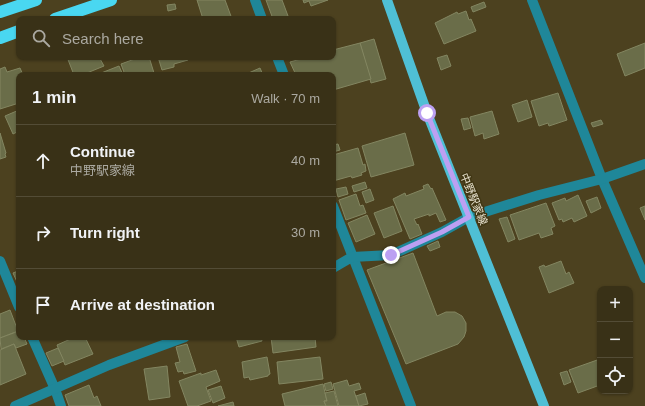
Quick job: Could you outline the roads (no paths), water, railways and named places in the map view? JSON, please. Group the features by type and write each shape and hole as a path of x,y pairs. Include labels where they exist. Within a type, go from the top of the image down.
{"highway":[{"path":"0,12 36,0"},
{"path":"64,16 111,0"},
{"path":"0,38 16,32"}],"main road":[{"name":"中野駅家線","path":"387,0 427,113 544,406"}],"street":[{"path":"255,0 261,16"},
{"path":"532,0 602,179 645,278"},
{"path":"278,60 283,72"},
{"path":"336,266 352,257 391,255 442,232 469,217 539,195 602,179 645,164"},
{"path":"336,214 411,406"},
{"path":"0,260 16,300"},
{"path":"33,340 61,406"},
{"path":"15,406 109,365 177,340"}]}
